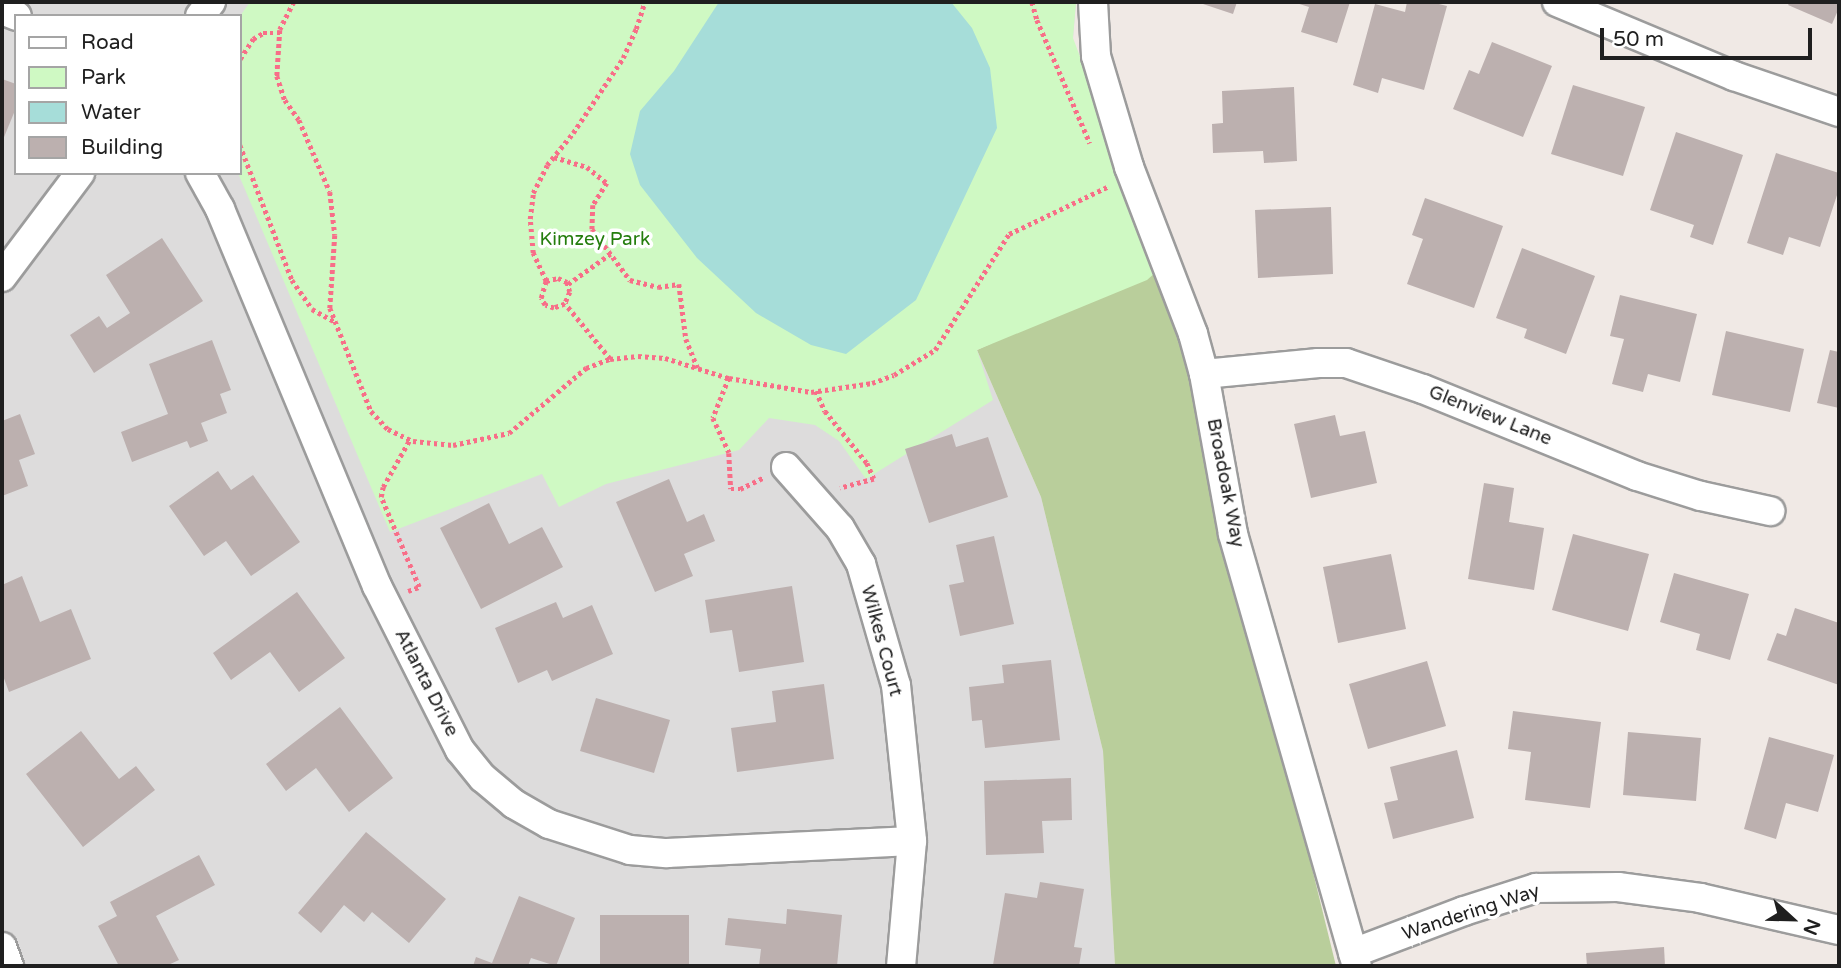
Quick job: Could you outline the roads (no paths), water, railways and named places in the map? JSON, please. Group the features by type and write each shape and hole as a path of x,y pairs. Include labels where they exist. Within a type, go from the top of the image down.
{"street":[{"name":"Broadoak Way","path":"1093,2 1096,57 1121,143 1193,334 1204,374 1234,534 1355,959"},
{"path":"1557,2 1734,76 1839,112"},
{"path":"2,276 78,175"},
{"name":"Atlanta Drive","path":"201,175 220,209 385,601 460,750 483,778 514,804 549,824 630,849 667,853 912,841"},
{"name":"Glenview Lane","path":"1204,374 1318,363 1346,363 1423,389 1637,476 1701,496 1770,511"},
{"name":"Wilkes Court","path":"786,467 840,528 861,564 892,673 912,841 901,966"},
{"name":"Wandering Way","path":"1355,959 1464,911 1536,888 1618,887 1686,897 1839,930"},
{"path":"2,947 9,966"}],"water":[{"path":"719,2 951,2 972,28 990,68 997,128 916,300 846,354 811,345 756,313 697,258 640,185 630,154 640,111 674,71"}],"park label":[{"name":"Kimzey Park","path":"595,240"}]}
